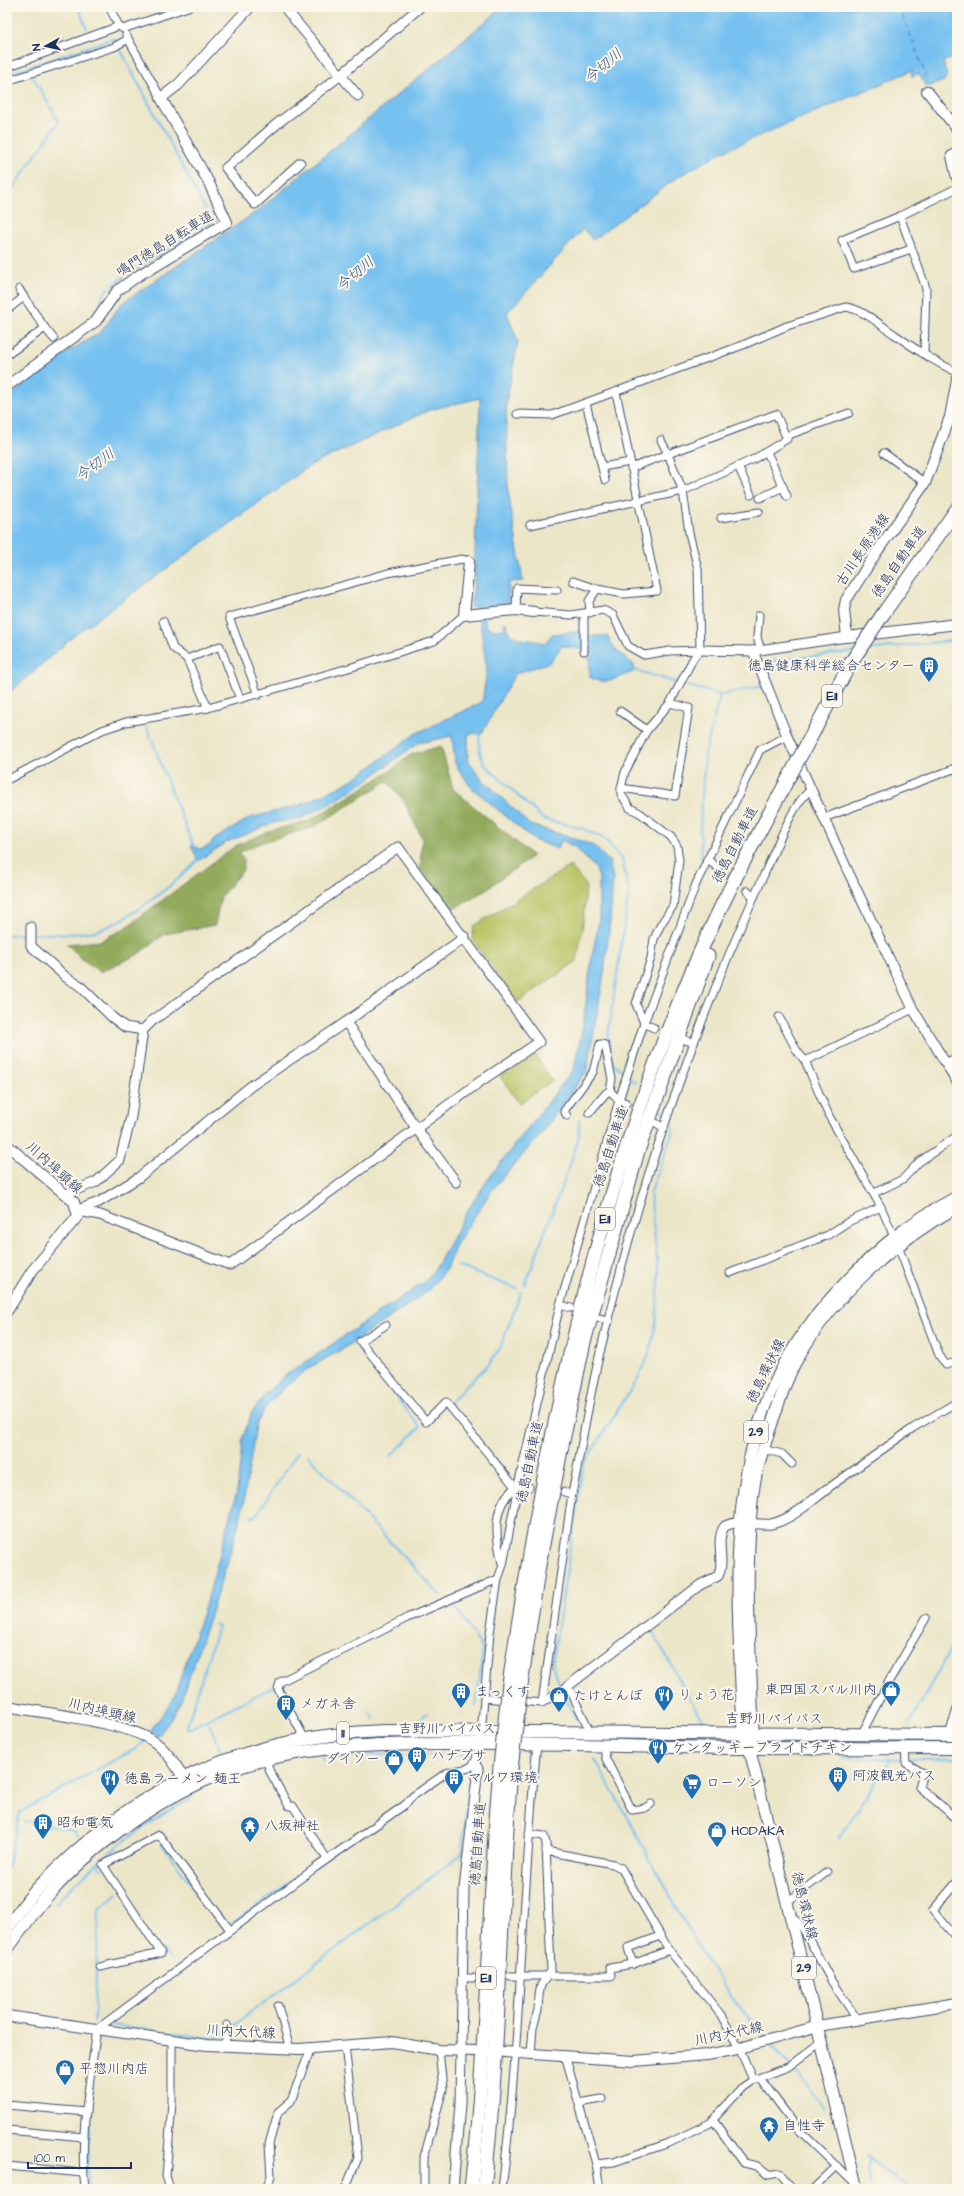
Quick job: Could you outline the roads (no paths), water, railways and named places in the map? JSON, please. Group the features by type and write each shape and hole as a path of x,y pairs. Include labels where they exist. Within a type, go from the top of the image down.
{"highway":[{"name":"徳島自動車道","path":"471,2189 482,2075 491,1870 515,1685 560,1455 584,1342 622,1204 638,1151 698,980 787,781 812,731 850,664 883,614 957,509"},
{"name":"吉野川バイパス","path":"7,1928 40,1886 75,1853 127,1811 183,1777 242,1753 304,1738 377,1731 480,1738 537,1744 749,1747 905,1755 957,1748"},
{"name":"吉野川バイパス","path":"7,1949 47,1896 81,1863 132,1821 165,1800 204,1780 266,1759 312,1750 384,1744 591,1732 862,1733 953,1735"},
{"name":"徳島自動車道","path":"484,2189 495,2075 503,1870 505,1768"}],"main road":[{"path":"161,98 178,85 250,7"},
{"path":"927,91 957,129"},
{"name":"鳴門徳島自転車道","path":"7,386 96,321 117,291 136,277 227,222 208,181 161,98"},
{"path":"955,157 957,178"},
{"name":"古川長原港線","path":"847,637 844,610 846,600 876,553 926,483 950,418 957,380"},
{"path":"469,561 464,616 516,610 534,612"},
{"path":"847,637 957,624"},
{"name":"川内埠頭線","path":"7,1145 74,1202 78,1211 78,1216 32,1271 7,1311"},
{"name":"徳島環状線","path":"745,1523 763,1449 784,1388 795,1364 813,1334 835,1307 915,1220 957,1196"},
{"name":"徳島環状線","path":"856,2187 822,2041 749,1747 738,1596 745,1523 746,1474 755,1434 766,1401 785,1360 805,1329 828,1300 868,1259 896,1241 922,1228 957,1207"},
{"name":"川内埠頭線","path":"7,1706 116,1727 144,1735 155,1742 170,1757 189,1788"},
{"name":"川内大代線","path":"504,2052 565,2055 634,2061 707,2055 738,2049 818,2026 957,2003"},
{"name":"川内大代線","path":"7,2016 222,2046 290,2049 392,2042 439,2050 475,2051"}],"street":[{"path":"109,7 161,98"},
{"path":"7,67 188,7"},
{"path":"284,7 358,96"},
{"path":"300,163 255,204 226,168 278,123 341,75 420,7"},
{"path":"7,80 114,47 128,39"},
{"path":"911,249 854,269 842,240 900,216 957,188"},
{"path":"900,216 926,288 924,354"},
{"path":"19,289 54,340"},
{"path":"7,310 24,297"},
{"path":"517,414 552,415 743,345 787,326 846,307 855,308 924,354 957,372"},
{"path":"7,355 45,328"},
{"path":"573,581 597,589 624,594 657,591 616,392"},
{"path":"586,403 606,480"},
{"path":"786,436 849,413"},
{"path":"530,525 683,491 767,452 787,439 776,414 668,454 631,465 602,467"},
{"path":"654,1028 644,1022 636,1004 651,958 654,939 661,924 673,906 680,861 678,846 671,837 640,813 630,808 621,794 621,788 625,772 647,730 670,703 694,656 700,650 698,569 689,533 683,491 661,440"},
{"path":"767,452 787,496"},
{"path":"884,453 926,483"},
{"path":"738,466 751,495"},
{"path":"760,498 783,487"},
{"path":"721,518 759,512"},
{"path":"258,695 229,617 388,573 462,559 469,561"},
{"path":"516,610 516,588 556,590"},
{"path":"584,651 584,630 589,601 597,589"},
{"path":"534,612 587,613 603,610 613,615 628,646 644,655 670,651 756,650 847,637"},
{"path":"759,615 756,650 767,686 787,736 913,1009 957,1082"},
{"path":"7,780 102,730 126,722 208,708 258,695 434,641 464,616"},
{"path":"162,621 173,648 187,659 208,708"},
{"path":"187,659 220,646 240,699"},
{"path":"621,788 675,796 689,708 670,703"},
{"path":"620,711 647,730"},
{"path":"453,2189 460,2104 464,1889 478,1769 475,1763 480,1738 490,1633 498,1579 503,1565 517,1486 560,1305 644,1022 696,884 760,750 787,736"},
{"path":"824,818 957,769"},
{"path":"542,1703 572,1494 598,1360 638,1210 666,1121 694,1043 754,896 794,811 805,794 811,790"},
{"path":"66,1194 96,1182 120,1160 131,1118 143,1030 152,1021 398,847 465,937 539,1042 416,1128 230,1265 100,1215 78,1211"},
{"path":"708,859 718,868"},
{"path":"747,891 754,896"},
{"path":"31,927 31,946 67,978 79,985 124,1027 143,1030"},
{"path":"78,1211 99,1202 138,1178 251,1086 346,1022 465,937"},
{"path":"805,1061 913,1009"},
{"path":"779,1017 797,1051 805,1061 829,1116 881,1207 896,1241 939,1355 946,1365 957,1362"},
{"path":"346,1022 416,1128 456,1182"},
{"path":"685,1040 694,1043"},
{"path":"567,1116 564,1111 593,1072 600,1044 605,1045 612,1079 610,1092"},
{"path":"946,1063 957,1059"},
{"path":"610,1092 622,1100"},
{"path":"589,1113 606,1093 610,1092"},
{"path":"656,1123 664,1128"},
{"path":"874,1193 903,1179 919,1162 957,1136"},
{"path":"730,1273 828,1235 848,1222 881,1207"},
{"path":"560,1305 572,1308"},
{"path":"600,1318 609,1321"},
{"path":"386,1325 360,1341 426,1422 446,1402 517,1486"},
{"path":"484,1698 542,1703 564,1689 700,1585 718,1576 723,1528 729,1524 767,1524 777,1522 787,1517 913,1428 957,1402"},
{"path":"763,1449 782,1454 792,1464"},
{"path":"503,1565 496,1528 498,1516 505,1498 517,1486 529,1486"},
{"path":"564,1492 572,1494"},
{"path":"312,1750 278,1689 280,1682 407,1618 498,1579"},
{"path":"862,1733 889,1681 926,1618"},
{"path":"564,1689 591,1732"},
{"path":"953,1735 957,1709"},
{"path":"502,2189 510,2124 516,2053 519,1976 537,1744"},
{"path":"603,1745 606,1759 632,1810 645,1808 651,1804"},
{"path":"905,1755 923,1773 919,1787 957,1818"},
{"path":"266,1759 270,1772 289,1806 293,1806 327,1859"},
{"path":"85,2189 83,2173 84,2137 97,2029 327,1859 446,1774 469,1768 475,1763"},
{"path":"100,1967 161,1953 104,1865 159,1834 230,1930"},
{"path":"529,1834 544,1836 546,1851 551,1971 541,1986 531,2054"},
{"path":"546,1851 612,1864 621,1868 669,1950 721,2015 738,2049 756,2079 798,2129 837,2166 856,2187"},
{"path":"787,1902 827,1872"},
{"path":"957,1882 933,1910 957,1939"},
{"path":"791,1916 801,1924 832,1982 857,2019"},
{"path":"633,1964 628,1948 660,1936"},
{"path":"510,1976 611,1976 610,1968 633,1964 669,1950"},
{"path":"462,1978 473,1978"},
{"path":"278,2006 290,2049"},
{"path":"222,2046 228,2034 227,2025"},
{"path":"170,2189 166,2176 172,2103 172,2040"},
{"path":"596,2164 614,2162 669,2143 713,2120 743,2087 756,2079 788,2067 822,2041"},
{"path":"345,2046 358,2158 345,2189"},
{"path":"266,2189 271,2176 269,2144 278,2112 291,2101 311,2048"},
{"path":"424,2189 424,2157 443,2089 439,2050"},
{"path":"565,2055 596,2164 600,2189"},
{"path":"579,2103 602,2099"},
{"path":"7,2105 86,2112"},
{"path":"713,2120 744,2163 757,2166 768,2175 780,2173 792,2189"},
{"path":"7,2130 84,2137"},
{"path":"7,2166 83,2173"},
{"path":"813,2189 837,2166"}],"water":[{"name":"今切川","path":"503,7 957,7 957,56 943,62 947,75 944,81 927,87 918,73 913,77 911,74 913,71 911,71 726,150 679,176 593,240 583,229 507,313 518,342 506,403 508,491 523,581 509,582 508,607 470,607 474,587 480,398 429,410 311,465 76,634 7,695 7,398 61,356 101,332 121,304 259,210"},
{"path":"479,617 485,618 486,627 495,630 505,629 504,623 507,623 509,634 517,638 546,643 552,634 582,631 582,636 607,636 616,650 634,665 633,672 612,680 596,680 590,677 589,650 562,646 550,662 515,674 482,733 468,734 468,760 483,780 530,825 594,846 609,861 613,879 610,922 604,974 587,1071 542,1133 492,1190 457,1243 446,1269 427,1292 346,1347 309,1368 284,1388 265,1408 256,1425 242,1512 227,1564 182,1699 171,1719 158,1736 150,1731 173,1700 209,1594 237,1491 243,1437 252,1412 266,1393 282,1378 426,1281 436,1268 467,1211 491,1175 574,1069 583,1026 591,962 599,920 599,878 596,869 575,847 561,840 558,849 534,840 470,786 455,763 452,736 418,743 362,784 326,806 301,818 273,823 227,842 198,861 191,845 200,849 209,846 215,839 250,818 300,805 341,786 361,774 415,734 482,702 487,670"}],"waterway":[{"path":"78,7 87,29"},
{"path":"7,74 115,38 117,43"},
{"path":"100,301 106,290 126,275 212,222 119,47"},
{"path":"7,196 59,122 33,77"},
{"path":"865,650 957,640"},
{"path":"770,685 774,684 766,665 770,661 853,652"},
{"path":"634,670 720,695 764,686"},
{"path":"702,860 700,828 705,754 720,695"},
{"path":"147,727 194,847"},
{"path":"479,731 480,753 484,764 543,819 581,828 605,839 622,859 629,891 608,1037 613,1063 626,1074"},
{"path":"34,934 81,933 107,927 136,911 151,900 179,878 199,858"},
{"path":"7,935 28,934"},
{"path":"629,1077 636,1083"},
{"path":"661,1109 666,1115"},
{"path":"561,1688 552,1665 583,1465 637,1380 650,1351 656,1323 659,1277 650,1194 673,1131 672,1121 669,1118"},
{"path":"525,1285 571,1162 579,1136 579,1119"},
{"path":"458,1266 517,1289"},
{"path":"449,1403 491,1362 502,1343 521,1292"},
{"path":"357,1347 420,1427 391,1456"},
{"path":"251,1516 255,1517 298,1452"},
{"path":"308,1455 440,1595"},
{"path":"455,1607 483,1649 476,1706"},
{"path":"214,1624 218,1626 187,1726 188,1729 277,1685"},
{"path":"651,1629 702,1720"},
{"path":"909,1725 954,1642"},
{"path":"891,1685 907,1658"},
{"path":"563,1692 576,1720"},
{"path":"370,1713 374,1719"},
{"path":"415,1723 427,1713"},
{"path":"210,1725 220,1750"},
{"path":"7,1869 20,1812 135,1749 145,1740"},
{"path":"321,1759 367,1755 466,1755"},
{"path":"842,1758 904,1759"},
{"path":"908,1759 957,1758"},
{"path":"595,1759 702,1954 732,1998 765,2037"},
{"path":"839,1839 890,1759"},
{"path":"229,2029 462,1854 468,1782"},
{"path":"55,1904 70,1888 118,1846 153,1820 191,1799"},
{"path":"24,1821 74,1830 78,1836"},
{"path":"162,1845 224,1928"},
{"path":"98,1864 101,1868"},
{"path":"232,1924 307,1870"},
{"path":"94,2022 99,1909 118,1893"},
{"path":"163,1949 172,1962"},
{"path":"112,2025 215,2039 225,2031"},
{"path":"770,2043 789,2064"},
{"path":"792,2067 823,2107"},
{"path":"89,2189 87,2171 92,2086"},
{"path":"866,2156 910,2189"},
{"path":"870,2159 867,2169 870,2185"}],"tunnel":[{"path":"718,868 747,891"},
{"path":"626,1103 641,1113"}],"place":[{"name":"徳島健康科学総合センター","path":"929,683"},
{"name":"東四国スバル川内","path":"891,1707"},
{"name":"まっくす","path":"461,1709"},
{"name":"りょう花","path":"664,1712"},
{"name":"たけとんぼ","path":"559,1713"},
{"name":"メガネ舎","path":"286,1721"},
{"name":"ケンタッキーフライドチキン","path":"658,1765"},
{"name":"ハナブサ","path":"417,1773"},
{"name":"ダイソー","path":"394,1776"},
{"name":"阿波観光バス","path":"838,1793"},
{"name":"マルワ環境","path":"454,1795"},
{"name":"徳島ラーメン 麺王","path":"110,1796"},
{"name":"ローソン","path":"692,1800"},
{"name":"昭和電気","path":"43,1840"},
{"name":"八坂神社","path":"250,1843"},
{"name":"HODAKA","path":"717,1848"},
{"name":"平惣川内店","path":"65,2086"},
{"name":"自性寺","path":"769,2143"}]}
